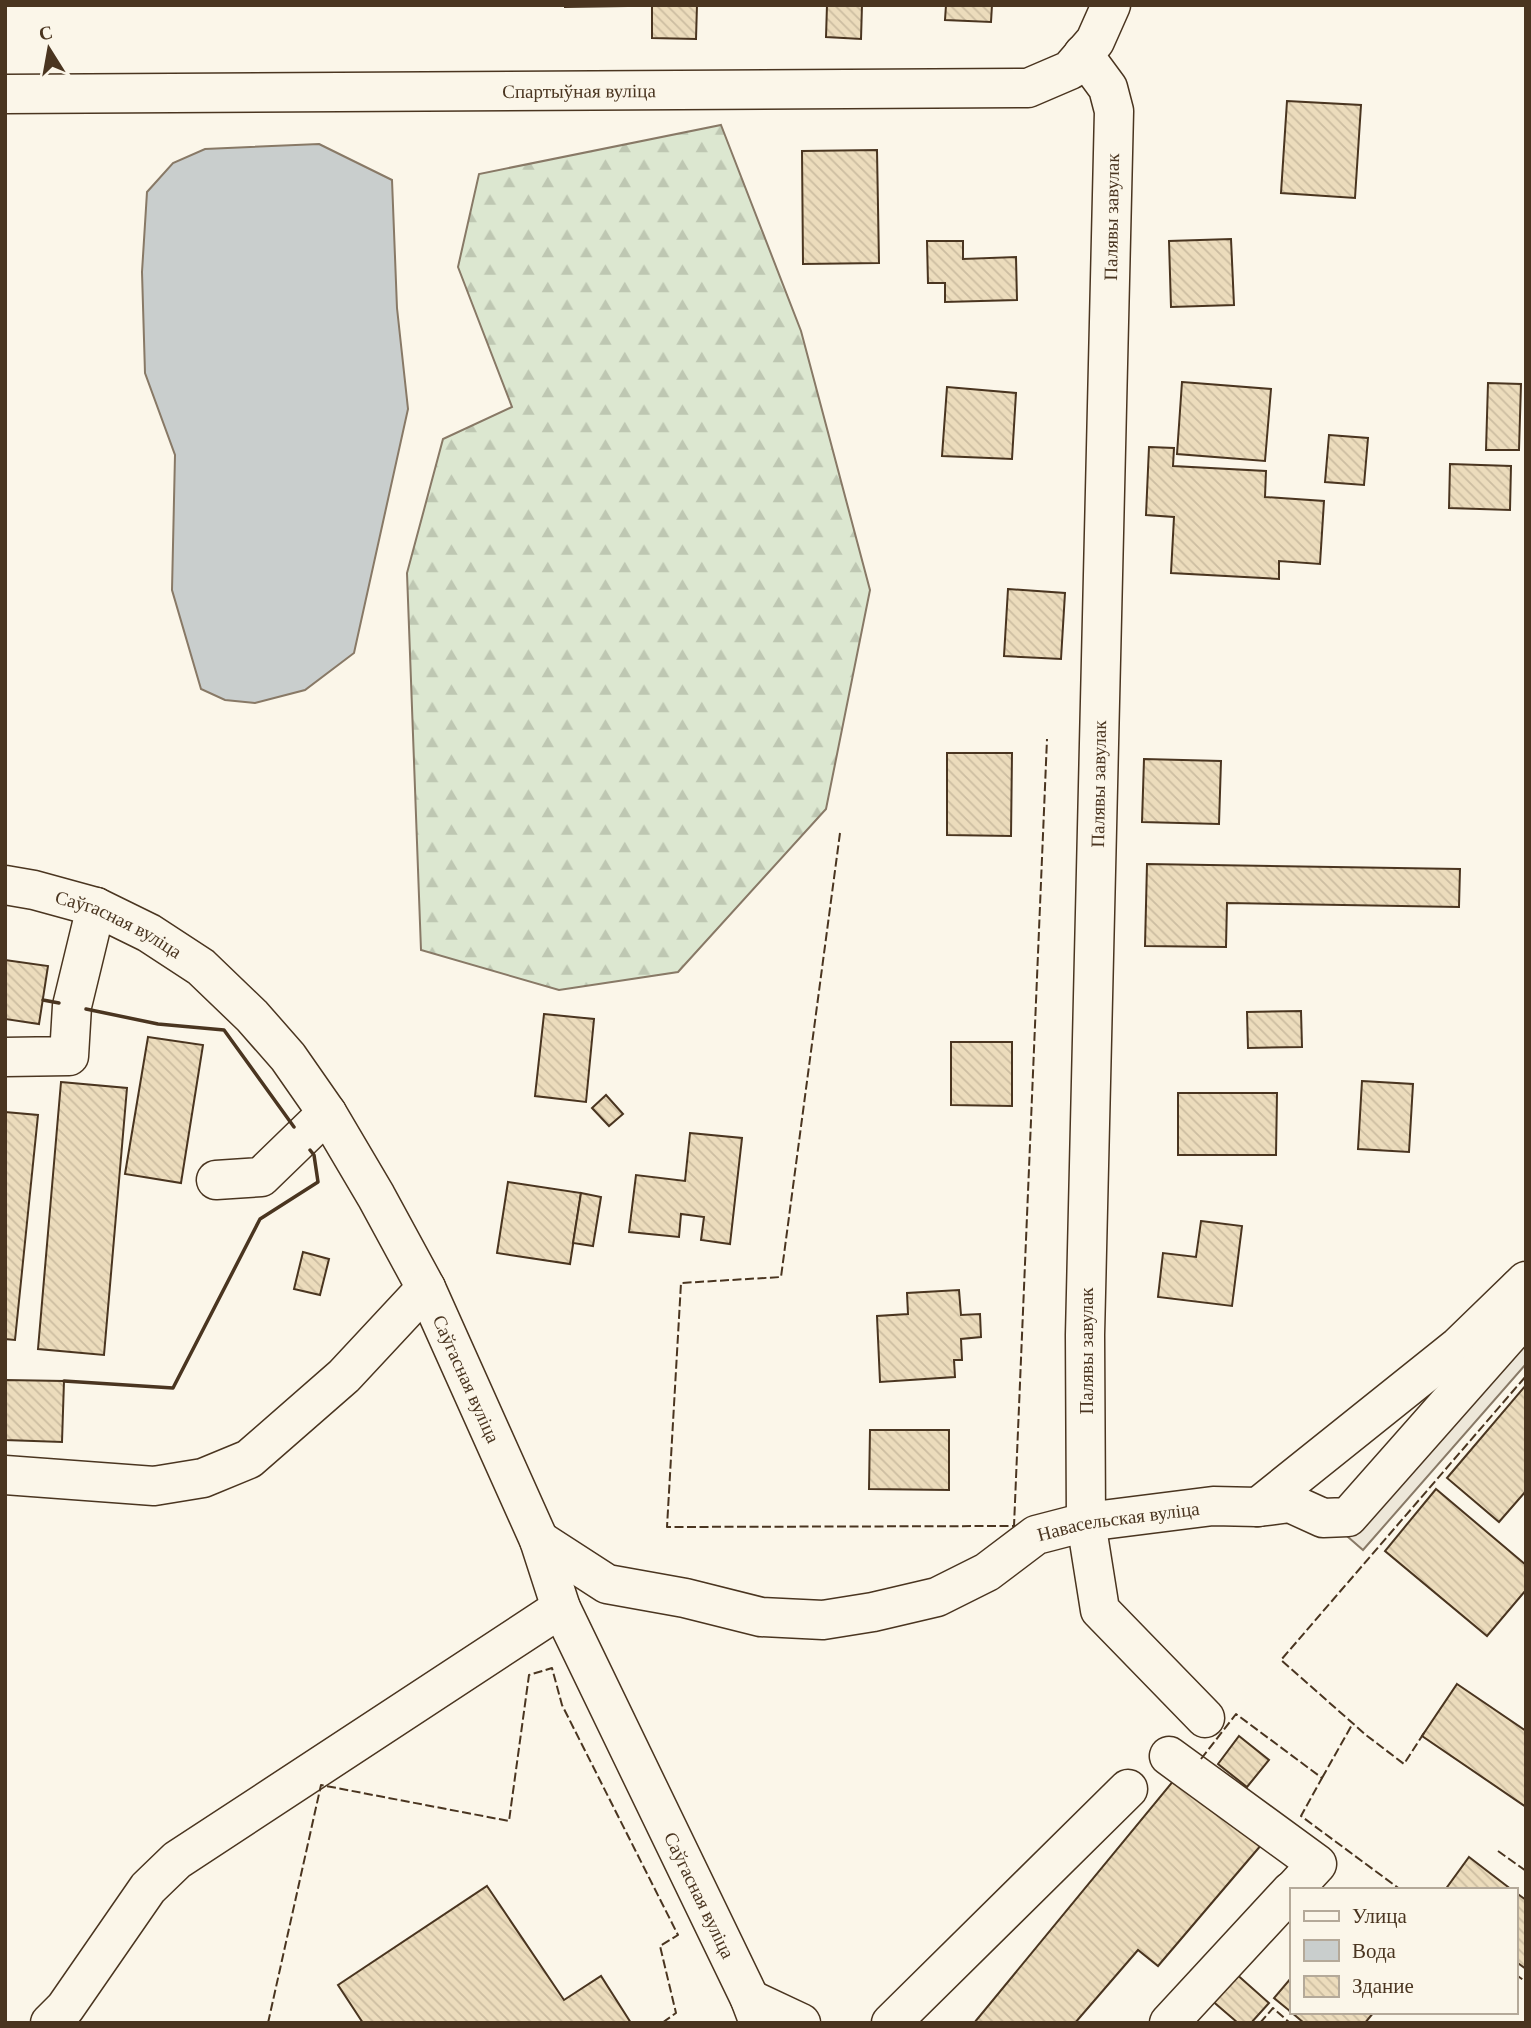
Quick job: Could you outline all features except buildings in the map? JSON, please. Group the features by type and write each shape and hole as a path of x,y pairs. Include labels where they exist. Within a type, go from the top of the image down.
{"street":[{"name":"Спартыўная вуліца","path":"5,94 1028,88 1070,70 1095,41 1111,5"},
{"name":"Палявы завулак","path":"1083,54 1108,88 1114,111 1085,1335 1086,1522 1100,1610 1205,1718"},
{"name":"Саўгасная вуліца","path":"5,885 96,907 149,933 201,967 252,1016 288,1057 327,1113 426,1289 539,1540 561,1608 754,2011"},
{"path":"5,1057 69,1056 72,1006 96,907"},
{"path":"216,1180 261,1177 327,1113"},
{"name":"Навасельская вуліца","path":"539,1540 607,1584 685,1598 761,1617 822,1620 873,1612 937,1597 987,1572 1036,1535 1086,1522 1213,1506 1258,1507 1290,1503 1323,1518 1348,1517 1522,1320 1522,1284"},
{"path":"1258,1507 1459,1346 1522,1284"},
{"path":"5,1475 154,1486 203,1478 249,1459 344,1376 426,1289"},
{"path":"50,2023 65,2008 148,1888 177,1860 561,1608"},
{"path":"1170,1756 1317,1864 1295,1888"},
{"path":"891,2023 1128,1789"},
{"path":"1169,2023 1290,1893"},
{"path":"754,2011 801,2023"}],"green space":[{"path":"721,125 801,331 870,590 826,809 678,972 559,990 421,950 407,573 443,439 512,407 458,267 479,174"}],"shaded area":[{"path":"1526,1306 1526,1364 1363,1550 1333,1524"}],"water":[{"path":"319,144 392,180 397,308 408,409 354,653 305,690 255,703 225,700 201,689 172,590 175,455 145,373 142,272 147,192 173,163 205,149"}],"fence":[{"path":"840,833 781,1277 681,1283 667,1527 1014,1526 1047,739"},
{"path":"1424,1733 1404,1764 1366,1735 1281,1660 1526,1376"},
{"path":"268,2023 321,1785 509,1821 529,1675 552,1668 562,1705 678,1935 660,1946 676,2013 662,2023"},
{"path":"1201,1759 1236,1714 1322,1778 1301,1816 1398,1888"},
{"path":"1322,1778 1353,1723"},
{"path":"1498,1851 1526,1871"},
{"path":"1517,1975 1526,1982"},
{"path":"1260,2023 1273,2008 1290,2023"}],"wall":[{"path":"43,1000 59,1003"},
{"path":"86,1009 158,1024 224,1030 294,1127"},
{"path":"64,1381 173,1388 260,1219 318,1182 314,1155 310,1150"}]}
